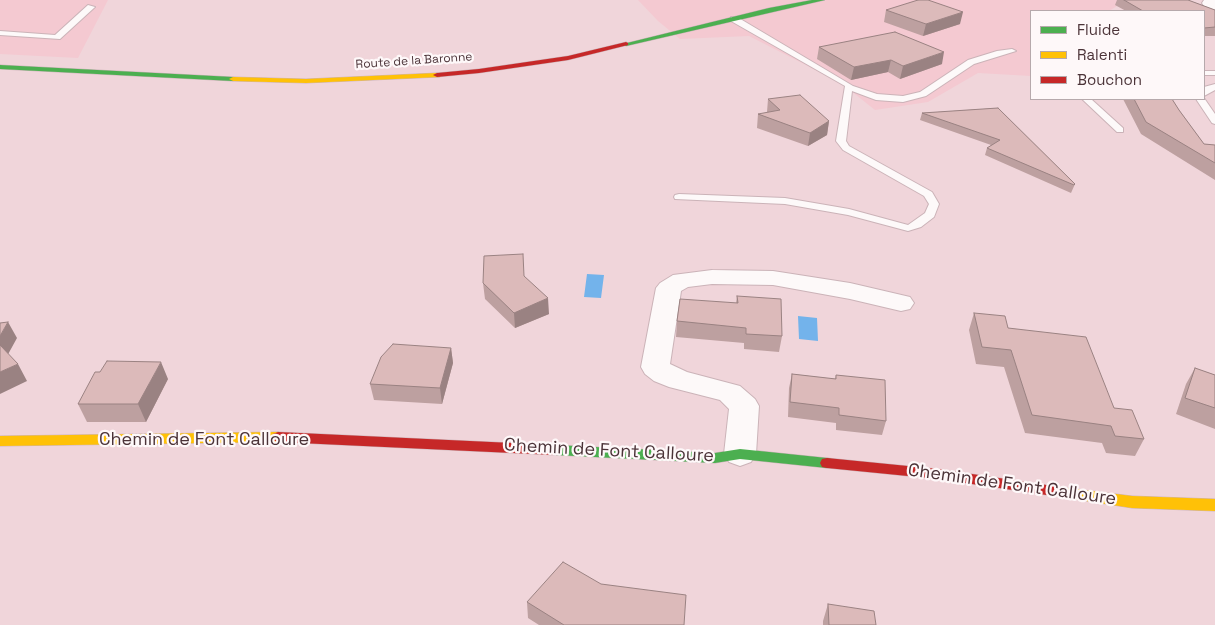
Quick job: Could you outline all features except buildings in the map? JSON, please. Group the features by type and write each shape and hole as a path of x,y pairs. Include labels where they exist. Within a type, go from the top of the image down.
{"main road":[{"name":"Route de la Baronne","path":"0,67 243,80 306,81 422,76 479,71 568,58 822,0"},
{"name":"Chemin de Font Calloure","path":"0,441 283,438 518,447 715,458 740,454 938,474 1132,502 1215,505"}],"street":[{"path":"1213,0 1209,3 1215,11"},
{"path":"740,454 744,406 730,393 679,380 664,374 655,367 669,288 682,280 712,277 773,278 850,291 901,303"}],"lane":[{"path":"0,33 57,36 91,7"},
{"path":"734,19 849,85 849,87 876,97 903,99 923,94 971,62 997,53 1012,51"},
{"path":"679,196 785,201 849,212 908,228 917,225 930,215 934,204 928,194 846,148 840,141 849,87"},
{"path":"1087,100 1120,130"},
{"path":"1201,100 1215,122"}],"shaded area":[{"path":"0,0 108,0 78,58 0,54"},
{"path":"638,0 1127,0 1111,10 1030,10 1030,76 978,73 928,102 875,110 841,83 749,36 680,39 658,21"}],"water":[{"path":"587,274 604,275 601,298 584,297"},
{"path":"798,316 817,318 818,341 799,339"}],"traffic: fast":[{"path":"626,44 769,10 822,0"},
{"path":"0,67 233,79"},
{"path":"555,450 715,458 740,454 827,463"}],"traffic: slow":[{"path":"233,79 306,81 437,75"},
{"path":"0,441 278,437"},
{"path":"1060,492 1132,502 1215,505"}],"traffic: jam":[{"path":"437,75 568,58 626,44"},
{"path":"278,437 555,450"},
{"path":"827,463 938,474 1060,492"}]}
